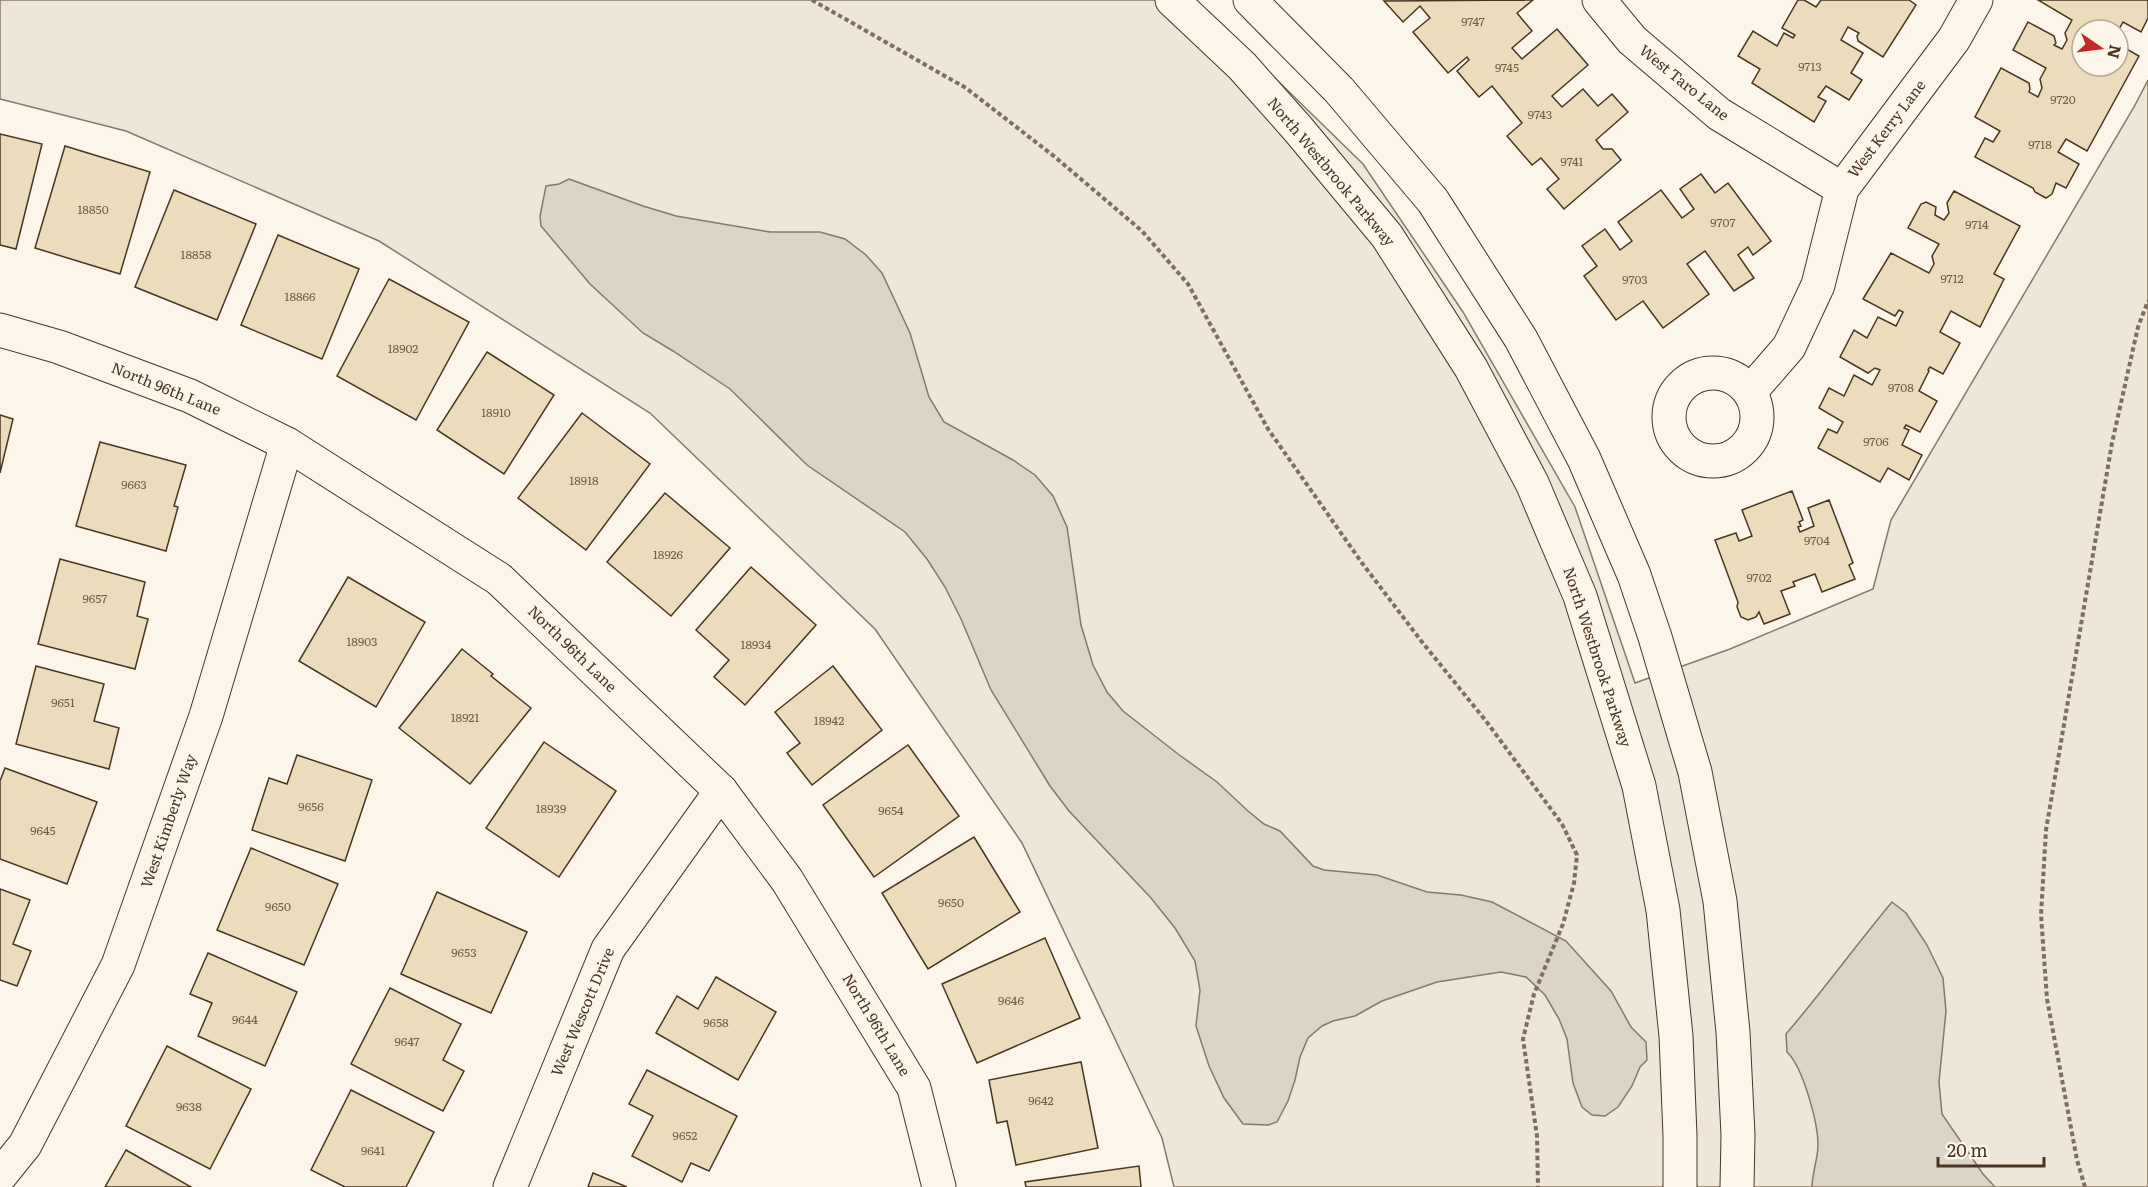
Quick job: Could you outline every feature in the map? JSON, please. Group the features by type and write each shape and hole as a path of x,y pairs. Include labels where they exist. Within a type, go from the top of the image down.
{"street":[{"name":"North Westbrook Parkway","path":"1173,0 1242,66 1387,236 1471,368 1532,483 1580,596 1639,786 1663,910 1676,1036 1680,1187"},
{"path":"1250,0 1340,90 1432,201 1526,349 1584,459 1634,575 1695,772 1720,901 1734,1032 1738,1135 1737,1187"},
{"name":"West Taro Lane","path":"1599,0 1632,40 1719,114 1842,189"},
{"name":"West Kerry Lane","path":"1750,392 1789,347 1818,285 1842,189 1954,39 1976,0"},
{"name":"North 96th Lane","path":"0,330 59,348 190,396 287,444 499,579 721,791 788,880 914,1088 939,1187"},
{"name":"West Kimberly Way","path":"0,1176 25,1145 118,965 206,716 287,444"},
{"name":"West Wescott Drive","path":"510,1187 608,950 721,791"}],"path":[{"path":"812,0 966,88 1142,231 1188,284 1268,429 1362,563 1486,721 1562,824 1577,855 1574,884 1563,924 1534,994 1523,1039 1537,1137 1538,1187"},
{"path":"2085,1187 2073,1137 2047,999 2041,915 2046,830 2112,443 2138,327 2148,301"}],"shaded area":[{"path":"0,0 1195,0 1363,164 1463,312 1575,507 1635,683 1730,649 1873,589 1891,520 2148,80 2148,1187 1174,1187 1162,1138 1022,843 875,629 650,413 379,241 126,131 0,99"},
{"path":"569,179 676,216 770,232 820,232 845,239 866,255 882,273 910,333 929,397 944,422 1013,460 1035,475 1053,496 1067,527 1081,625 1093,665 1107,692 1123,711 1217,782 1264,824 1280,831 1313,866 1324,870 1377,875 1427,892 1461,895 1492,902 1566,941 1611,991 1631,1027 1646,1042 1647,1060 1640,1067 1632,1086 1618,1107 1605,1116 1592,1115 1582,1107 1573,1083 1567,1039 1545,995 1526,977 1501,972 1437,982 1382,1001 1355,1016 1322,1026 1308,1038 1300,1057 1288,1101 1277,1122 1268,1125 1243,1124 1224,1098 1209,1066 1196,1026 1200,990 1195,961 1175,928 1151,898 1069,811 1050,786 991,690 961,619 945,587 927,559 905,532 807,465 730,389 643,333 590,284 541,226 540,216 546,186 559,184"},
{"path":"1892,902 1906,913 1927,945 1943,978 1946,1011 1939,1082 1942,1114 1983,1174 1995,1187 1812,1187 1818,1150 1815,1123 1804,1082 1787,1052 1786,1034"}],"building":[{"path":"1533,0 1517,13 1532,31 1512,48 1522,59 1557,29 1588,65 1552,96 1562,107 1583,89 1598,106 1612,94 1628,112 1596,140 1603,149 1612,149 1621,160 1564,209 1547,189 1559,179 1541,158 1532,165 1507,136 1522,123 1492,86 1479,97 1457,71 1469,60 1467,57 1448,73 1413,32 1430,18 1420,6 1403,22 1384,1"},
{"path":"1798,0 1804,0 1816,7 1821,0 1909,0 1916,5 1883,57 1858,41 1859,33 1848,27 1841,40 1863,53 1851,73 1862,80 1849,100 1826,86 1818,97 1826,101 1814,122 1752,83 1760,69 1738,56 1753,31 1777,46 1784,33 1793,38 1795,35 1782,28"},
{"path":"2038,0 2148,0 2148,18 2141,32 2130,26 2130,18 2070,19"},
{"path":"2028,22 2054,36 2056,43 2054,45 2062,49 2067,40 2065,33 2070,24 2070,78 2127,78 2087,151 2066,139 2058,152 2079,164 2066,188 2056,183 2052,194 2046,198 2035,192 2033,188 1975,157 1985,138 1993,142 2000,131 1975,117 2001,68 2029,83 2029,92 2038,97 2042,88 2040,79 2046,68 2013,50"},
{"path":"2130,51 2139,56 2130,72"},
{"path":"0,134 42,144 16,249 0,245"},
{"path":"65,146 150,172 120,274 35,248"},
{"path":"1701,174 1715,193 1728,183 1771,241 1753,255 1748,247 1738,255 1754,278 1734,291 1705,251 1687,264 1709,294 1663,328 1643,301 1616,320 1584,276 1597,266 1582,246 1605,229 1620,250 1632,241 1618,222 1661,190 1682,218 1694,209 1680,189"},
{"path":"174,190 256,224 217,320 135,287"},
{"path":"1954,191 2020,226 1994,274 2004,279 1980,327 1951,311 1940,332 1960,343 1943,374 1930,367 1928,370 1919,391 1937,401 1920,432 1906,425 1904,428 1909,430 1902,445 1922,455 1909,480 1888,468 1880,482 1818,448 1828,429 1837,433 1843,422 1819,408 1829,388 1844,396 1854,375 1872,385 1880,370 1875,368 1868,373 1840,357 1854,330 1867,338 1878,317 1896,326 1903,312 1899,310 1895,316 1863,299 1891,253 1929,273 1934,264 1932,256 1939,244 1908,228 1921,204 1926,202 1936,207 1935,215 1944,220 1949,213 1947,203"},
{"path":"278,235 359,269 322,359 241,325"},
{"path":"389,279 469,322 416,420 337,376"},
{"path":"487,352 554,395 504,474 437,430"},
{"path":"582,413 650,464 586,550 518,498"},
{"path":"0,415 13,419 0,473"},
{"path":"100,442 186,465 174,506 178,507 166,551 76,526"},
{"path":"1792,491 1803,520 1799,522 1800,532 1814,526 1808,508 1829,500 1853,563 1849,565 1855,579 1822,592 1815,574 1793,582 1795,586 1781,591 1790,614 1764,624 1759,612 1756,617 1748,620 1741,617 1737,607 1738,602 1715,540 1736,533 1739,541 1752,536 1742,510"},
{"path":"665,493 730,548 671,616 607,562"},
{"path":"60,559 145,582 137,616 148,619 135,669 38,644"},
{"path":"751,567 816,625 745,705 714,677 729,660 696,630"},
{"path":"348,577 425,622 376,707 299,661"},
{"path":"462,649 531,708 470,784 399,728"},
{"path":"36,666 104,684 94,721 119,728 109,769 16,744"},
{"path":"833,666 882,730 812,785 787,753 800,743 775,712"},
{"path":"544,742 616,791 559,877 486,828"},
{"path":"908,745 959,816 874,877 823,805"},
{"path":"297,755 372,780 345,861 252,830 269,778 287,784"},
{"path":"5,768 97,802 67,884 0,859 0,781"},
{"path":"974,837 1020,912 928,969 882,893"},
{"path":"251,848 338,884 304,965 217,930"},
{"path":"0,889 30,900 13,944 31,951 17,986 0,980"},
{"path":"437,892 527,932 491,1013 401,974"},
{"path":"1045,938 1080,1018 977,1063 942,984"},
{"path":"208,953 297,992 265,1066 198,1036 212,1003 190,994"},
{"path":"716,977 776,1012 738,1080 656,1033 677,996 698,1009"},
{"path":"390,988 461,1024 443,1060 464,1071 443,1111 351,1064"},
{"path":"167,1046 251,1089 210,1169 126,1126"},
{"path":"1081,1062 1098,1148 1016,1165 1007,1121 997,1123 989,1080"},
{"path":"647,1070 737,1116 709,1171 691,1163 682,1182 632,1156 653,1116 629,1104"},
{"path":"351,1090 434,1132 406,1187 345,1187 311,1170"},
{"path":"126,1150 191,1187 105,1187"},
{"path":"1139,1166 1141,1187 1026,1187 1025,1182"},
{"path":"593,1173 627,1187 588,1187"}]}
